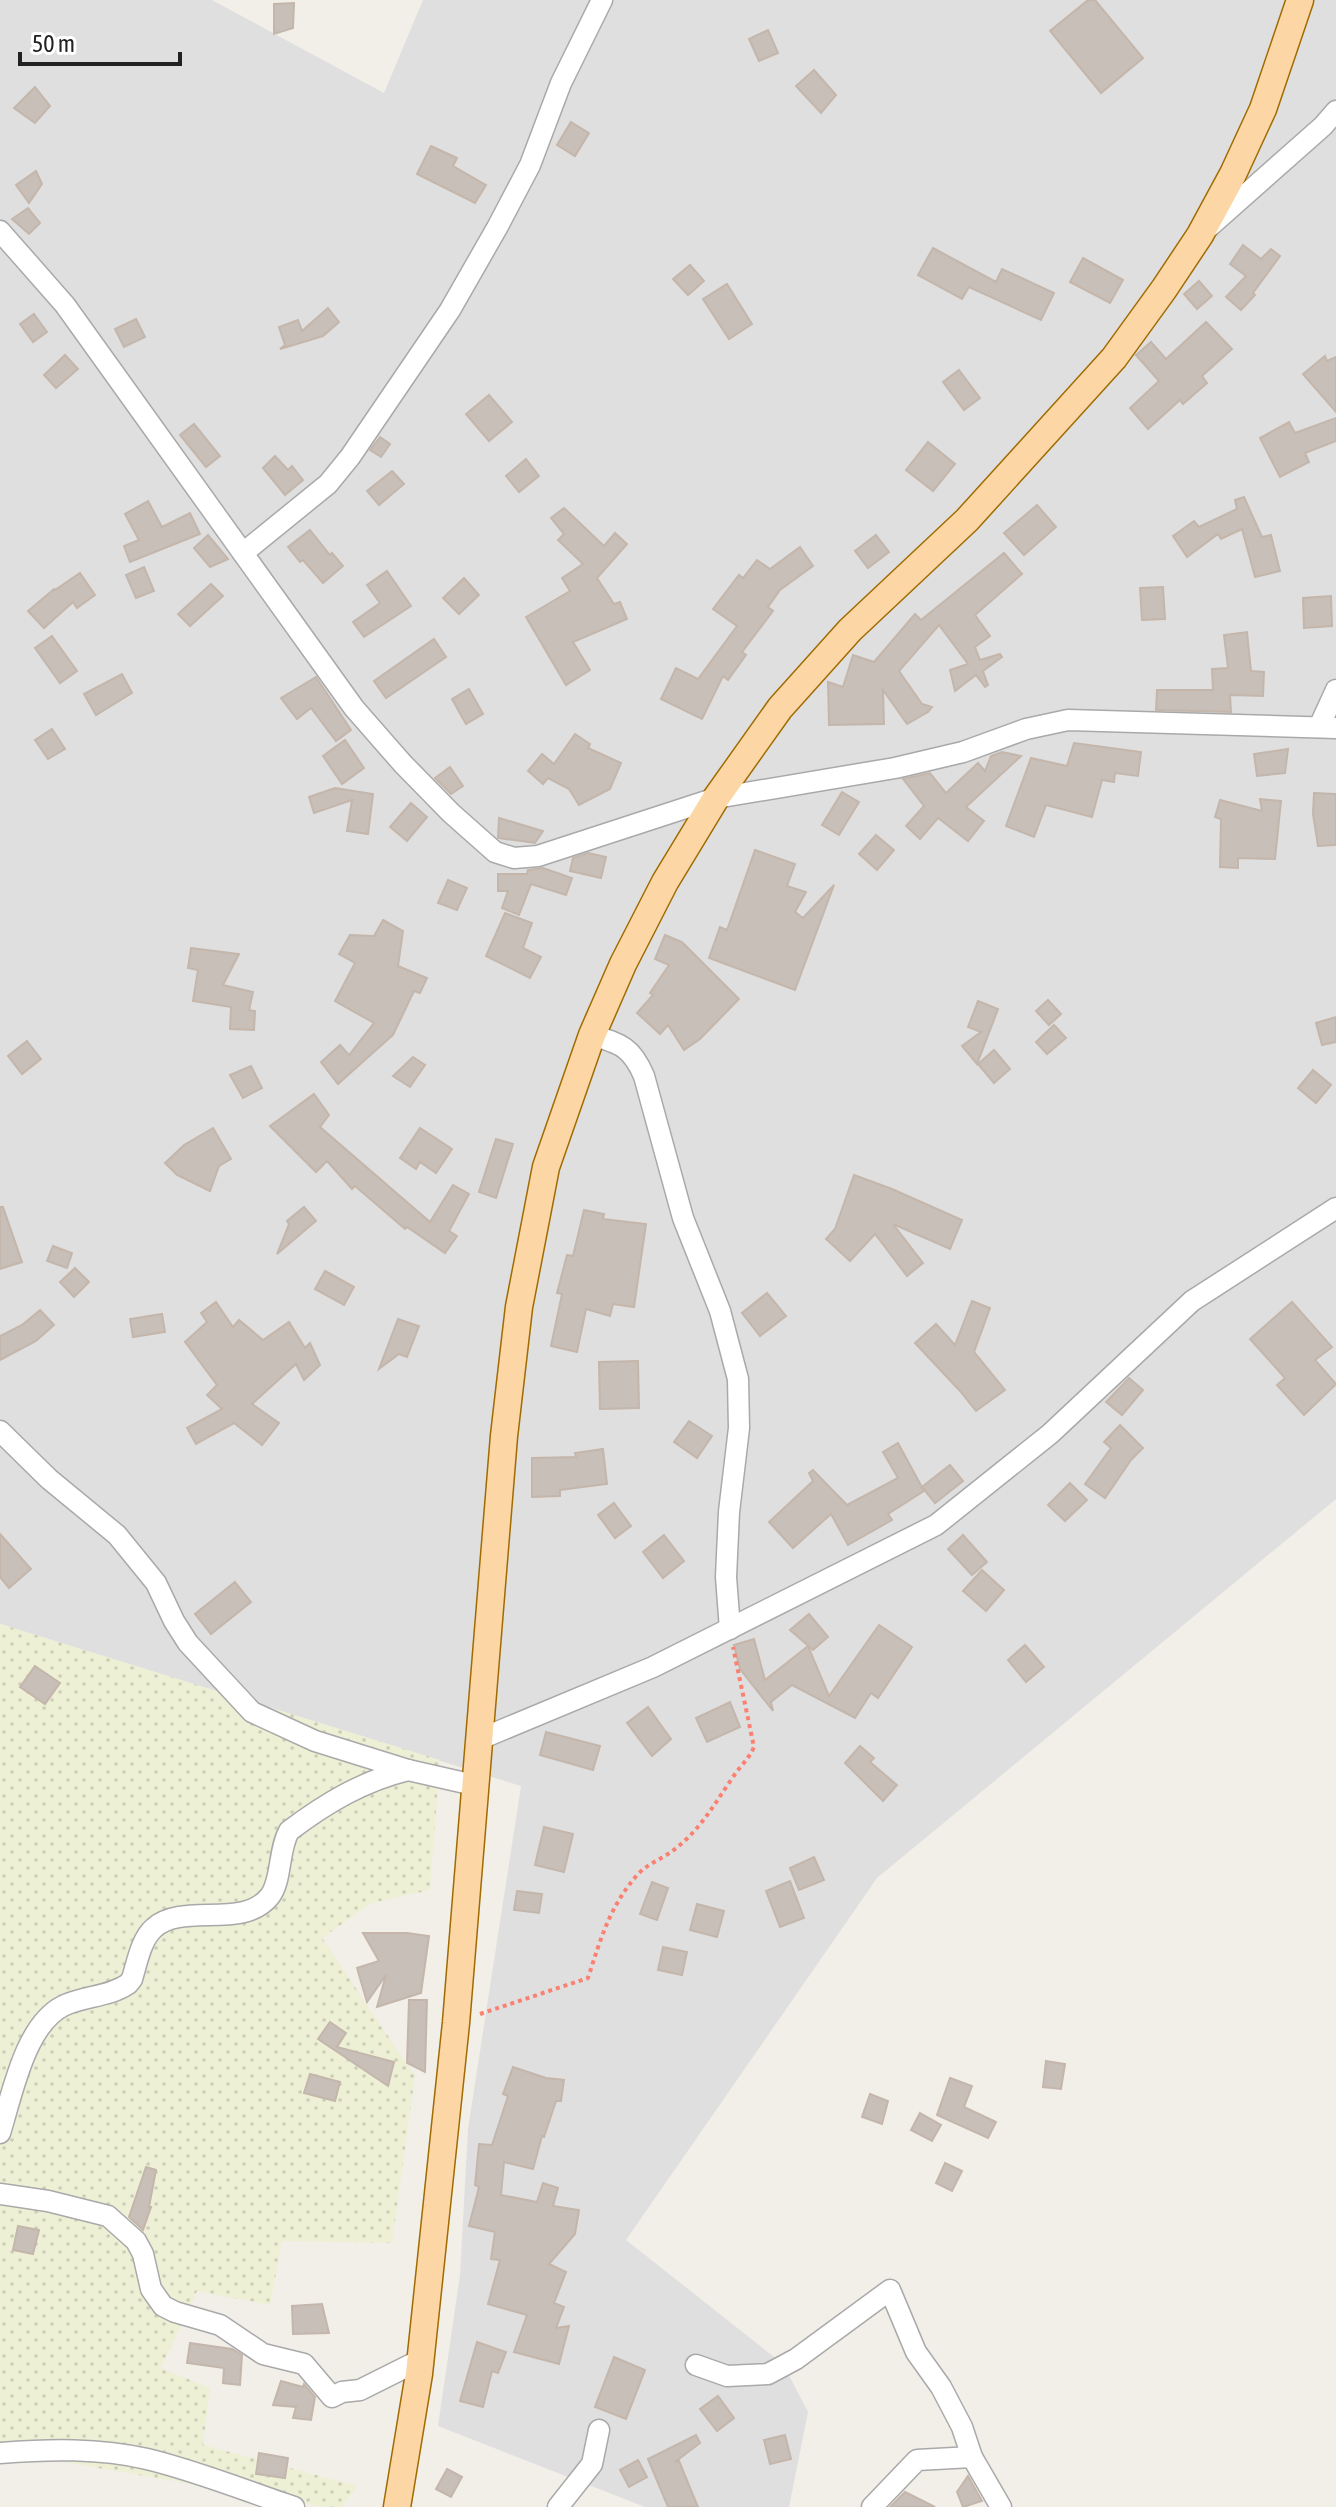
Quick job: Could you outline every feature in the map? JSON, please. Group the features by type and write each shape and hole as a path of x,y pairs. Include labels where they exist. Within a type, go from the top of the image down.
{"main road":[{"path":"397,2507 420,2360 456,2023 504,1436 519,1307 546,1167 592,1035 623,964 665,882 716,798 780,708 850,630 967,520 1114,358 1200,235 1263,109 1300,0"}],"street":[{"path":"243,553 328,484 350,457 450,310 530,165 561,83 602,0"},
{"path":"1200,235 1314,135 1336,111"},
{"path":"0,231 65,305 354,708 403,764 495,852 514,858 538,856 716,798 895,768 963,752 1026,729 1068,720 1328,728 1336,690"},
{"path":"592,1035 609,1040 635,1055 683,1218 720,1311 738,1379 739,1428 729,1512 726,1577 730,1629"},
{"path":"478,1740 653,1667 936,1525 1050,1434 1192,1301 1336,1208"},
{"path":"0,1431 49,1479 117,1535 150,1575 188,1643 252,1712 315,1741 408,1770 474,1785"},
{"path":"0,2133 28,2047 54,2011 128,1984 149,1934 162,1922 242,1912 260,1904 271,1895 283,1842 289,1831 356,1787 408,1770"},
{"path":"0,2194 48,2201 108,2216 136,2241 143,2254 151,2289 163,2306 220,2325 263,2354 304,2364 332,2397 342,2392 360,2390 420,2360"},
{"path":"696,2365 727,2376 768,2374 796,2359 890,2290 916,2352 941,2387 962,2427 972,2457 1001,2507"},
{"path":"558,2507 592,2464 599,2430"},
{"path":"0,2453 52,2448 146,2459 294,2507"},
{"path":"872,2507 917,2460 972,2457"}],"path":[{"path":"456,2023 588,1978 606,1922 632,1883 642,1870 675,1849 704,1821 749,1757 754,1747 730,1629"}],"shaded area":[{"path":"0,0 212,0 384,93 423,0 1336,0 1336,1499 877,1878 626,2240 783,2364 808,2412 789,2507 645,2507 438,2426 460,2275 468,2129 521,1786 0,1624"}],"green space":[{"path":"0,1624 440,1760 430,1890 372,1903 322,1938 415,2076 392,2243 282,2241 270,2305 197,2291 161,2368 210,2388 203,2445 357,2486 342,2507 324,2507 0,2451"}],"building":[{"path":"1088,0 1095,0 1143,58 1101,93 1050,31"},
{"path":"294,3 293,28 274,34 274,4"},
{"path":"768,30 778,53 759,61 749,39"},
{"path":"814,70 836,95 821,113 796,86"},
{"path":"35,87 50,106 35,123 14,108"},
{"path":"571,122 589,133 575,156 557,145"},
{"path":"431,146 457,158 453,166 486,185 475,203 417,174"},
{"path":"36,171 42,184 29,203 16,185"},
{"path":"28,208 40,223 29,234 12,219"},
{"path":"1243,245 1261,259 1271,249 1280,256 1253,293 1255,295 1241,310 1226,297 1246,276 1230,264"},
{"path":"933,248 996,282 1002,269 1054,293 1041,320 969,287 962,299 918,275"},
{"path":"1083,258 1123,280 1110,303 1070,282"},
{"path":"690,265 704,281 688,295 673,279"},
{"path":"1199,281 1212,296 1197,309 1184,294"},
{"path":"727,284 752,324 729,339 703,299"},
{"path":"328,308 339,322 323,336 280,349 285,345 279,327 298,320 302,331"},
{"path":"34,314 47,332 33,342 20,324"},
{"path":"136,319 145,337 124,347 115,329"},
{"path":"1206,322 1232,349 1202,376 1207,383 1183,404 1180,400 1148,429 1130,408 1159,381 1136,355 1151,342 1166,359"},
{"path":"65,355 78,369 56,388 44,375"},
{"path":"1325,356 1327,361 1336,357 1336,412 1303,374"},
{"path":"959,370 980,398 964,410 943,382"},
{"path":"489,395 512,422 489,441 466,414"},
{"path":"1336,418 1336,441 1305,453 1309,462 1280,477 1260,438 1289,422 1295,433"},
{"path":"194,424 220,456 206,467 180,435"},
{"path":"380,437 390,444 381,457 370,450"},
{"path":"928,442 955,464 933,491 906,470"},
{"path":"275,456 288,470 292,466 303,480 285,495 263,468"},
{"path":"526,459 539,476 519,492 506,476"},
{"path":"392,471 404,484 379,505 367,491"},
{"path":"1244,497 1262,537 1271,535 1280,571 1255,577 1242,529 1221,539 1218,534 1187,557 1173,536 1194,521 1199,527 1237,509 1235,500"},
{"path":"148,501 162,527 190,513 200,534 130,562 124,546 139,540 125,514"},
{"path":"1037,505 1056,527 1024,555 1004,533"},
{"path":"564,508 604,546 615,533 627,544 597,578 614,604 620,602 627,619 573,642 590,670 566,685 526,617 570,591 562,578 583,564 558,540 564,534 551,518"},
{"path":"310,530 343,566 323,583 288,547"},
{"path":"208,535 228,559 210,567 194,548"},
{"path":"876,535 889,552 868,568 855,551"},
{"path":"800,547 813,566 780,590 768,607 773,611 742,652 746,655 728,680 723,676 702,719 661,699 676,668 698,679 737,626 713,609 739,575 743,578 757,560 770,569"},
{"path":"1004,553 1022,574 975,615 990,636 975,647 980,660 1000,654 1002,657 983,671 988,685 985,687 976,675 955,691 950,670 968,664 939,625 899,671 922,704 932,707 928,712 907,724 883,690 884,724 829,725 828,682 843,687 853,655 874,662 915,614 921,620"},
{"path":"144,567 154,591 136,598 126,575"},
{"path":"387,571 411,606 364,637 353,622 380,603 367,585"},
{"path":"80,573 95,595 77,608 73,602 44,628 28,611 54,589"},
{"path":"464,578 479,595 459,614 443,598"},
{"path":"211,584 223,596 190,626 178,614"},
{"path":"1163,587 1165,619 1142,620 1140,588"},
{"path":"1331,596 1332,626 1304,628 1303,598"},
{"path":"1247,632 1251,671 1264,672 1263,696 1230,695 1231,712 1156,710 1157,690 1213,690 1212,669 1228,668 1224,635"},
{"path":"52,636 77,671 60,683 35,648"},
{"path":"434,639 446,657 386,698 374,681"},
{"path":"122,674 132,693 96,715 84,694"},
{"path":"316,677 351,730 336,741 311,708 297,719 281,698"},
{"path":"469,689 483,714 466,724 452,699"},
{"path":"52,729 65,749 48,759 35,740"},
{"path":"575,734 590,744 588,748 621,763 610,789 579,805 569,789 548,778 543,784 528,771 542,754 554,764"},
{"path":"345,740 364,768 342,784 323,756"},
{"path":"1074,743 1141,752 1138,776 1115,773 1114,782 1102,780 1092,817 1046,805 1034,837 1006,826 1031,758 1067,766"},
{"path":"1288,749 1285,773 1257,776 1254,754"},
{"path":"1002,752 1021,756 966,807 984,821 968,841 938,818 920,839 906,826 924,806 903,779 930,773 946,793 978,763 985,771 991,756"},
{"path":"450,767 463,786 451,794 435,778"},
{"path":"335,788 373,794 368,834 347,831 352,800 314,813 309,797"},
{"path":"842,792 859,802 839,835 822,825"},
{"path":"1314,793 1336,794 1336,845 1318,846 1313,814"},
{"path":"1260,799 1281,801 1275,859 1238,858 1238,868 1220,867 1221,819 1215,817 1220,800 1262,811"},
{"path":"411,803 427,817 407,841 390,827"},
{"path":"499,818 543,831 535,843 498,838"},
{"path":"876,835 894,850 877,870 859,854"},
{"path":"755,850 795,864 787,886 806,892 795,912 803,918 834,885 795,990 709,958 720,927 727,930"},
{"path":"588,853 606,857 601,878 570,871 573,858"},
{"path":"543,868 572,878 566,895 531,884 519,915 502,908 508,891 498,891 498,874 527,874 528,870"},
{"path":"448,880 467,888 457,910 438,903"},
{"path":"505,913 532,923 523,948 541,957 530,978 486,956"},
{"path":"383,920 403,931 398,966 427,978 420,993 414,991 393,1035 338,1084 321,1062 340,1045 349,1055 374,1023 335,1001 355,963 339,954 350,935 374,936"},
{"path":"665,935 682,942 739,999 700,1039 684,1050 668,1025 660,1034 637,1013 653,995 650,993 669,965 655,959"},
{"path":"191,948 239,954 223,985 253,992 249,1010 255,1011 254,1030 230,1029 231,1007 193,1001 198,970 188,968"},
{"path":"1048,1000 1061,1014 1049,1025 1036,1011"},
{"path":"978,1001 998,1009 977,1064 962,1046 981,1032 968,1027"},
{"path":"1336,1017 1336,1042 1322,1045 1316,1023"},
{"path":"1054,1025 1066,1038 1047,1054 1036,1042"},
{"path":"27,1041 41,1059 22,1074 8,1056"},
{"path":"994,1050 1010,1069 994,1083 978,1064"},
{"path":"413,1057 425,1065 410,1087 393,1076"},
{"path":"251,1066 262,1088 243,1098 230,1075"},
{"path":"1313,1070 1331,1085 1316,1103 1298,1088"},
{"path":"314,1094 329,1115 320,1127 430,1222 453,1185 469,1194 449,1231 457,1236 445,1253 407,1227 405,1229 355,1186 352,1189 327,1161 316,1172 270,1126"},
{"path":"213,1128 231,1159 219,1166 210,1191 177,1175 165,1163 184,1145"},
{"path":"420,1128 452,1149 436,1173 420,1162 416,1169 400,1158"},
{"path":"496,1139 513,1144 496,1198 479,1192"},
{"path":"854,1175 962,1220 950,1249 893,1224 923,1263 907,1276 875,1234 850,1261 826,1239 835,1229"},
{"path":"0,1207 3,1207 22,1262 0,1269"},
{"path":"304,1207 316,1221 277,1254 289,1224 287,1221"},
{"path":"584,1210 604,1214 603,1219 646,1224 634,1307 613,1304 610,1316 586,1309 577,1352 551,1346 562,1294 557,1293 567,1255 573,1256"},
{"path":"53,1246 72,1253 67,1268 47,1261"},
{"path":"75,1268 89,1282 74,1297 60,1282"},
{"path":"325,1271 354,1287 344,1305 315,1289"},
{"path":"767,1293 786,1316 760,1336 742,1313"},
{"path":"972,1301 990,1308 974,1352 1005,1390 976,1411 915,1343 936,1324 955,1345"},
{"path":"216,1302 233,1327 239,1320 263,1340 289,1322 305,1348 310,1343 320,1365 304,1380 296,1364 252,1404 279,1423 262,1445 234,1423 196,1444 187,1428 222,1409 207,1395 217,1385 185,1342 207,1322 201,1313"},
{"path":"1292,1302 1332,1347 1315,1360 1336,1384 1304,1415 1277,1385 1285,1378 1250,1339"},
{"path":"40,1310 54,1325 36,1341 0,1360 0,1336 22,1325"},
{"path":"162,1314 165,1332 133,1337 130,1319"},
{"path":"398,1319 419,1326 407,1357 399,1354 379,1369"},
{"path":"638,1361 639,1408 600,1409 599,1362"},
{"path":"1129,1378 1143,1390 1122,1415 1106,1402"},
{"path":"689,1421 712,1436 697,1458 674,1442"},
{"path":"1120,1425 1143,1448 1105,1498 1085,1484 1111,1448 1104,1442"},
{"path":"898,1443 924,1491 888,1514 892,1520 848,1545 831,1514 793,1548 769,1522 813,1481 809,1473 813,1470 847,1505 898,1478 883,1452"},
{"path":"603,1449 607,1484 560,1490 560,1496 532,1497 532,1458 576,1457 575,1453"},
{"path":"950,1465 963,1481 935,1503 922,1487"},
{"path":"1070,1483 1087,1500 1065,1521 1048,1505"},
{"path":"614,1503 631,1526 615,1538 598,1515"},
{"path":"0,1534 31,1569 9,1588 0,1577"},
{"path":"664,1535 684,1561 663,1578 643,1552"},
{"path":"963,1535 987,1562 972,1575 948,1549"},
{"path":"982,1570 1004,1590 986,1611 963,1591"},
{"path":"235,1582 251,1602 211,1634 195,1614"},
{"path":"809,1614 828,1637 813,1650 790,1630"},
{"path":"879,1625 912,1647 878,1698 871,1693 855,1718 792,1685 771,1702 773,1711 740,1669 734,1645 754,1639 765,1680 808,1646 829,1696"},
{"path":"1025,1645 1044,1667 1026,1682 1008,1660"},
{"path":"35,1666 60,1683 45,1704 20,1687"},
{"path":"730,1702 740,1727 707,1742 696,1718"},
{"path":"648,1707 671,1739 652,1756 627,1723"},
{"path":"546,1732 600,1746 593,1770 540,1755"},
{"path":"860,1746 874,1758 870,1762 897,1785 883,1801 845,1763"},
{"path":"544,1827 573,1834 564,1872 535,1865"},
{"path":"814,1857 824,1880 799,1890 790,1868"},
{"path":"790,1881 804,1918 780,1927 766,1891"},
{"path":"652,1882 668,1888 657,1920 640,1914"},
{"path":"517,1891 542,1894 539,1913 514,1910"},
{"path":"697,1904 724,1911 717,1937 690,1930"},
{"path":"363,1933 429,1936 421,1993 377,2007 386,1975 367,2002 357,1968 379,1961"},
{"path":"663,1947 687,1952 682,1975 658,1970"},
{"path":"409,2000 427,2000 425,2072 407,2063"},
{"path":"330,2022 346,2033 337,2047 394,2062 388,2086 318,2039"},
{"path":"1046,2061 1065,2064 1061,2089 1043,2087"},
{"path":"513,2067 546,2078 564,2080 561,2101 556,2101 533,2169 504,2162 501,2195 537,2202 543,2183 558,2188 553,2206 579,2210 575,2234 549,2264 566,2272 554,2303 564,2307 556,2328 569,2326 559,2364 514,2352 527,2315 488,2304 500,2260 491,2259 495,2232 469,2226 479,2187 475,2185 479,2144 492,2145 508,2096 503,2094"},
{"path":"310,2074 340,2082 335,2101 304,2093"},
{"path":"950,2078 972,2086 964,2107 996,2122 988,2138 937,2115"},
{"path":"870,2094 888,2101 882,2124 862,2117"},
{"path":"920,2113 941,2125 932,2141 911,2130"},
{"path":"945,2163 962,2171 952,2191 936,2183"},
{"path":"146,2167 156,2170 151,2207 143,2230 129,2217"},
{"path":"18,2226 39,2230 33,2254 13,2250"},
{"path":"322,2304 329,2333 293,2334 292,2306"},
{"path":"477,2342 506,2352 498,2373 492,2371 483,2407 460,2401"},
{"path":"190,2343 232,2349 242,2355 240,2385 223,2383 224,2368 187,2363"},
{"path":"614,2357 645,2370 626,2419 595,2407"},
{"path":"281,2381 303,2387 304,2384 315,2397 311,2420 293,2418 296,2407 273,2405"},
{"path":"718,2396 734,2418 717,2431 700,2409"},
{"path":"696,2435 700,2443 675,2462 679,2461 698,2507 668,2507 648,2459"},
{"path":"785,2435 791,2459 770,2464 764,2440"},
{"path":"259,2453 288,2458 285,2478 256,2474"},
{"path":"638,2460 647,2477 629,2487 620,2470"},
{"path":"447,2469 462,2477 451,2497 436,2489"},
{"path":"968,2476 982,2501 963,2507 957,2492"},
{"path":"905,2492 935,2507 890,2507"}]}
